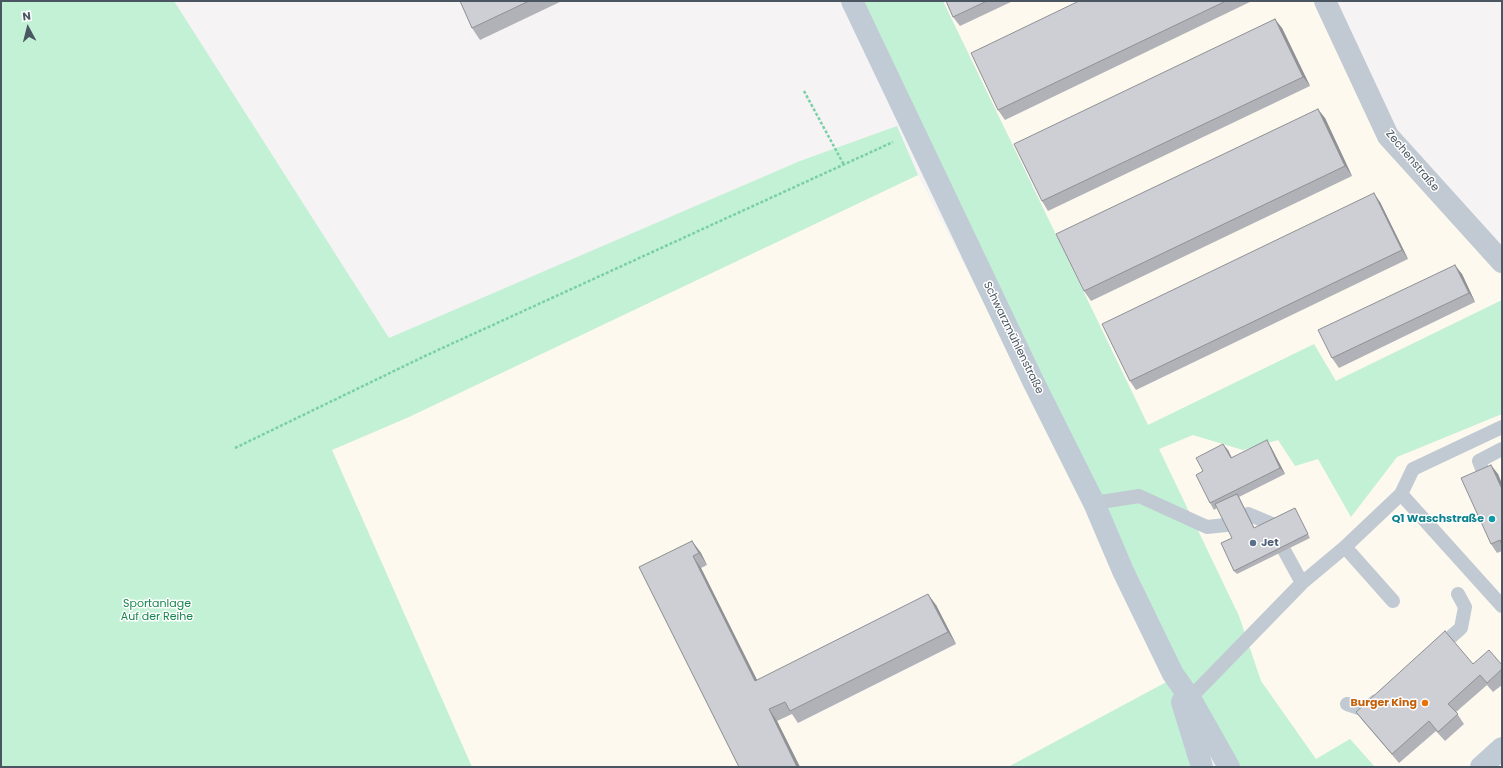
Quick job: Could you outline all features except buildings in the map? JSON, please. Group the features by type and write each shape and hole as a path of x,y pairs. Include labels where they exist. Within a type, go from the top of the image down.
{"street":[{"name":"Schwarzmühlenstraße","path":"852,1 1033,381 1094,503 1123,571 1173,674 1202,767"},
{"name":"Zechenstraße","path":"1325,1 1388,136 1502,262"},
{"name":"Schwarzmühlenstraße","path":"1173,674 1190,698 1229,767"},
{"path":"1481,767 1502,748"}],"lane":[{"path":"1190,698 1302,583 1345,547 1401,494 1413,469 1502,427"},
{"path":"1486,479 1479,461 1502,449"},
{"path":"1401,494 1502,606"},
{"path":"1094,503 1139,496 1207,527 1226,525"},
{"path":"1248,514 1272,524"},
{"path":"1345,547 1393,601"},
{"path":"1284,550 1302,583"},
{"path":"1425,659 1461,628 1465,607 1458,594"},
{"path":"1348,704 1365,710 1383,695"}],"path":[{"path":"804,91 844,165"},
{"path":"235,448 425,356 915,132"}],"shaded area":[{"path":"943,1 1320,1 1386,140 1502,271 1502,300 1335,381 1313,345 1148,425"},
{"path":"918,175 1029,391 1172,679 1008,767 472,767 332,450 409,417"},
{"path":"1502,414 1502,741 1473,767 1375,767 1350,739 1316,759 1261,681 1239,616 1159,449 1193,435 1243,450 1278,440 1295,466 1318,459 1351,517 1397,457"}],"green space":[{"name":"Sportanlage Auf der Reihe","path":"1,1 174,1 389,338 800,161 897,126 918,175 409,417 332,450 472,767 1,767"},
{"path":"859,1 943,1 1148,425 1314,344 1336,381 1502,300 1502,414 1397,457 1351,517 1318,459 1295,466 1278,440 1243,450 1193,435 1159,449 1239,616 1261,681 1316,759 1350,739 1375,767 1238,767 1197,699"},
{"path":"1172,679 1199,767 1008,767"}],"place":[{"name":"Q1 Waschstraße","path":"1492,519"},
{"name":"Jet","path":"1253,543"},
{"name":"Burger King","path":"1425,703"}]}
